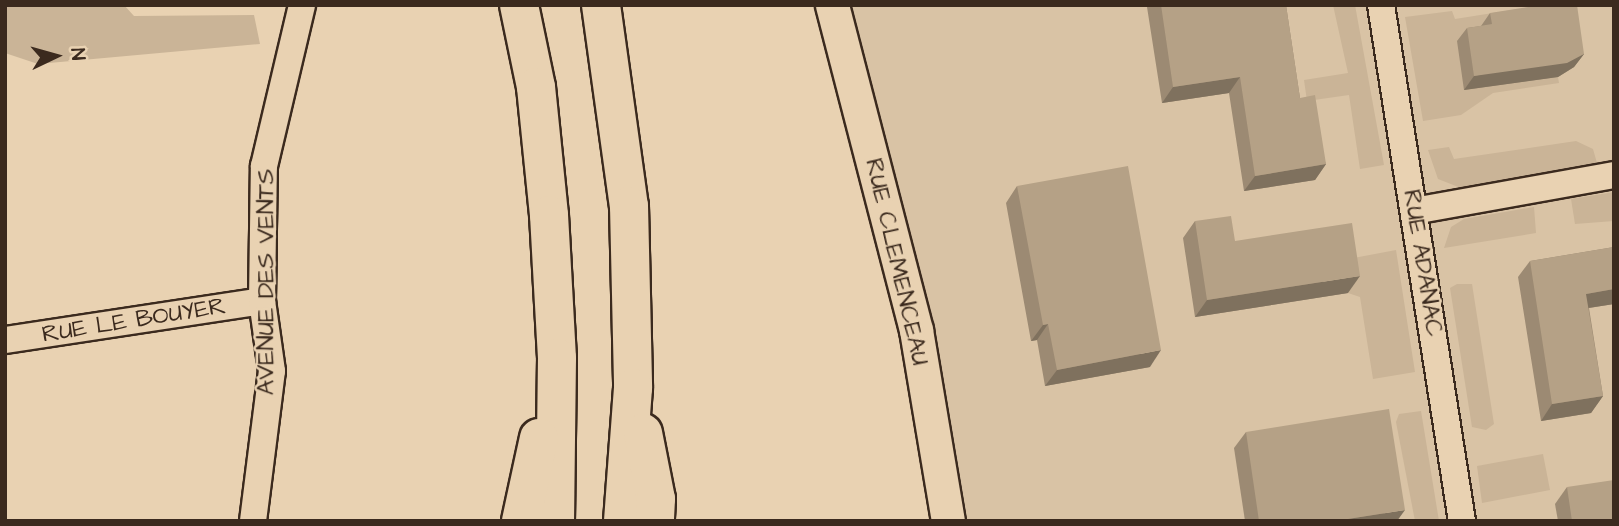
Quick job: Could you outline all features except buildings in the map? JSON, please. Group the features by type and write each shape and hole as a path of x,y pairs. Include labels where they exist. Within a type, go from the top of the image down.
{"highway":[{"path":"519,5 536,87 557,358 555,521"},
{"path":"601,5 629,206 634,388 623,521"},
{"path":"521,521 557,358"},
{"path":"634,388 656,499 655,521"}],"street":[{"name":"AVENUE DES VENTS","path":"253,521 272,371 262,301 264,166 302,5"},
{"name":"RUE CLEMENCEAU","path":"832,5 916,330 947,521"},
{"name":"RUE ADANAC","path":"1381,5 1462,521"},
{"path":"1414,211 1614,175"},
{"name":"RUE LE BOUYER","path":"5,340 262,301"}],"shaded area":[{"path":"5,5 124,5 134,16 254,15 260,44 38,64 5,53"},
{"path":"832,5 1614,5 1614,521 948,521"},
{"path":"1333,5 1355,5 1384,165 1360,169 1349,95 1307,101 1304,80 1348,73"},
{"path":"1530,7 1464,90 1558,77 1559,83 1493,93 1461,115 1423,121 1405,17 1452,11 1455,19"},
{"path":"1576,141 1593,149 1597,163 1461,188 1438,179 1428,150 1449,147 1454,159"},
{"path":"1614,192 1614,221 1575,224 1571,199"},
{"path":"1534,207 1536,233 1444,248 1451,227 1464,219"},
{"path":"1396,250 1415,372 1373,379 1360,297 1348,293 1343,260"},
{"path":"1457,284 1472,284 1494,424 1486,430 1472,427 1450,288"},
{"path":"1421,411 1439,521 1415,521 1396,422 1399,414"},
{"path":"1543,454 1550,490 1482,503 1477,466"}]}
